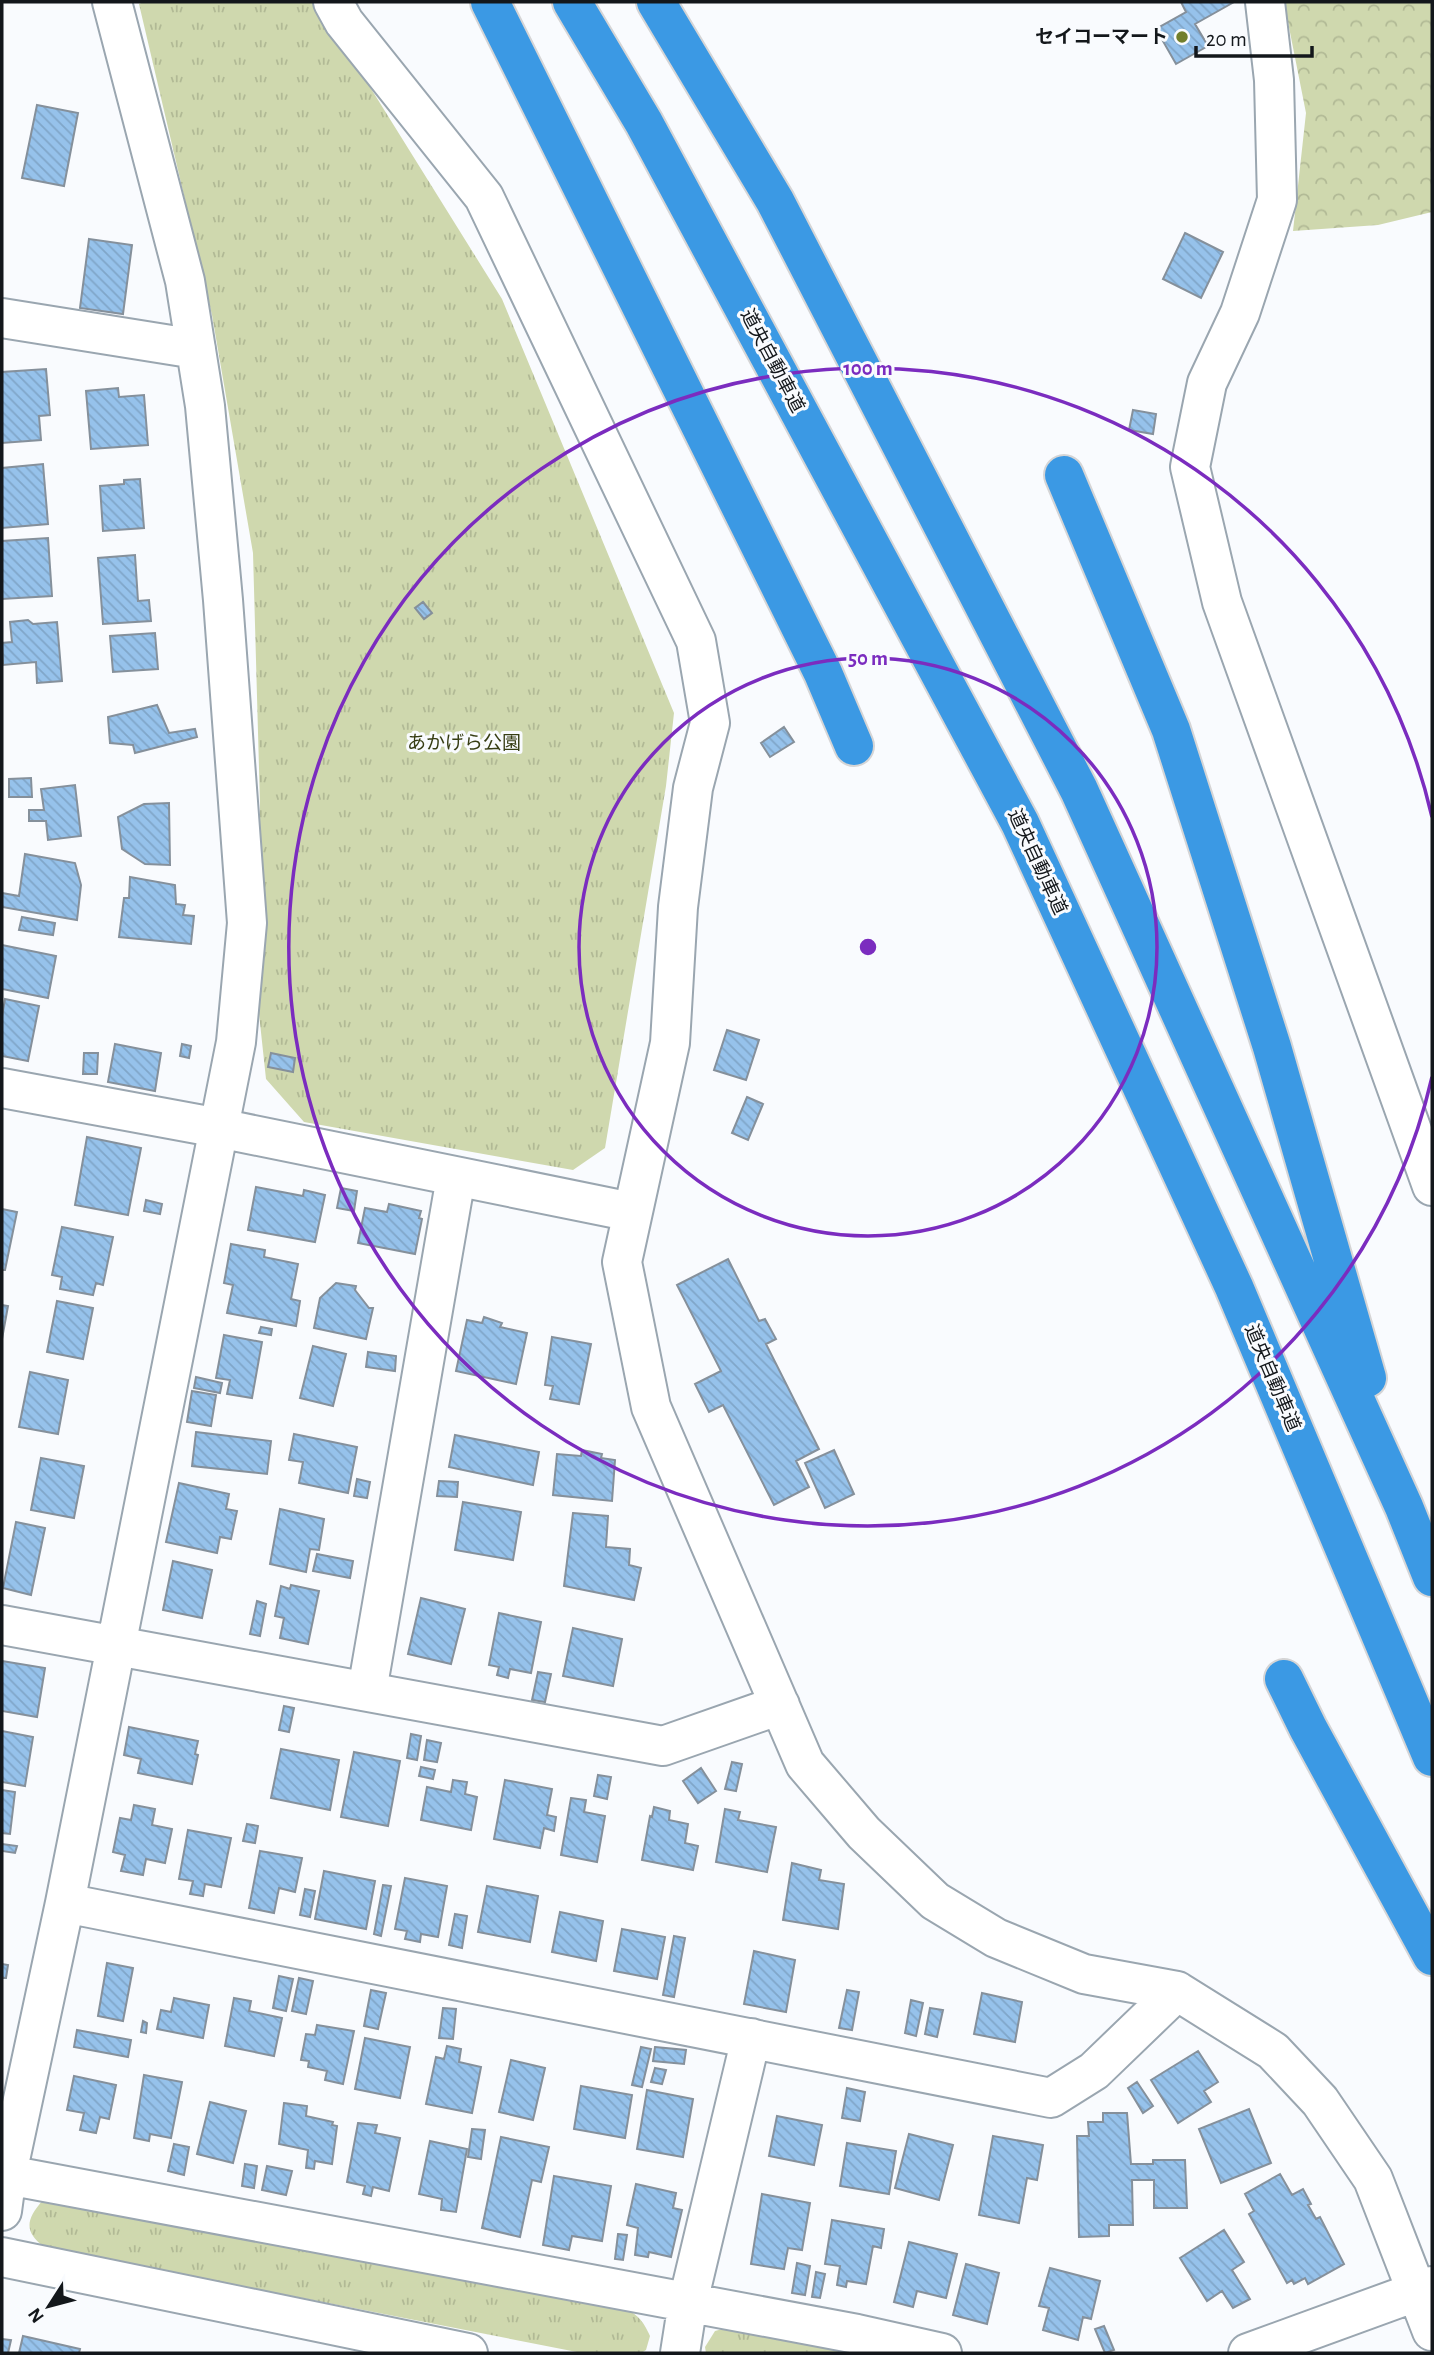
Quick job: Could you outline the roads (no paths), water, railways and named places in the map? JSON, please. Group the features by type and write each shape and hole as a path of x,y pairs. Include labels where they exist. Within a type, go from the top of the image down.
{"highway":[{"path":"490,2 817,661 854,746"},
{"name":"道央自動車道","path":"572,2 645,123 1020,823 1234,1287 1432,1757"},
{"path":"656,2 775,201 1079,790 1404,1507 1432,1577"},
{"path":"1064,475 1171,730 1272,1047 1404,1507"},
{"path":"1284,1679 1432,1956"}],"street":[{"path":"112,2 185,281 205,407 223,600 247,923 236,1042 65,1903 3,2186 688,2302 942,2353"},
{"path":"333,2 344,22 484,197 696,641 710,723 689,815 678,907 670,1043 622,1262 651,1407 805,1764 864,1833 935,1900 996,1938 1084,1974 1177,1991 1273,2051 1320,2101 1373,2179 1425,2289 1432,2331"},
{"path":"1265,2 1274,80 1277,200 1240,313 1207,383 1190,467 1222,602 1432,1186"},
{"path":"2,318 196,349"},
{"path":"2,1087 632,1212"},
{"path":"366,1691 456,1177"},
{"path":"2,1625 663,1746 780,1705"},
{"path":"65,1903 1051,2098 1094,2071 1177,1991"},
{"path":"680,2353 688,2302 751,2038"},
{"path":"2,2257 468,2353"},
{"path":"1248,2353 1425,2289"}],"place":[{"name":"セイコーマート","path":"1182,37"}],"park label":[{"name":"あかげら公園","path":"464,743"}]}
